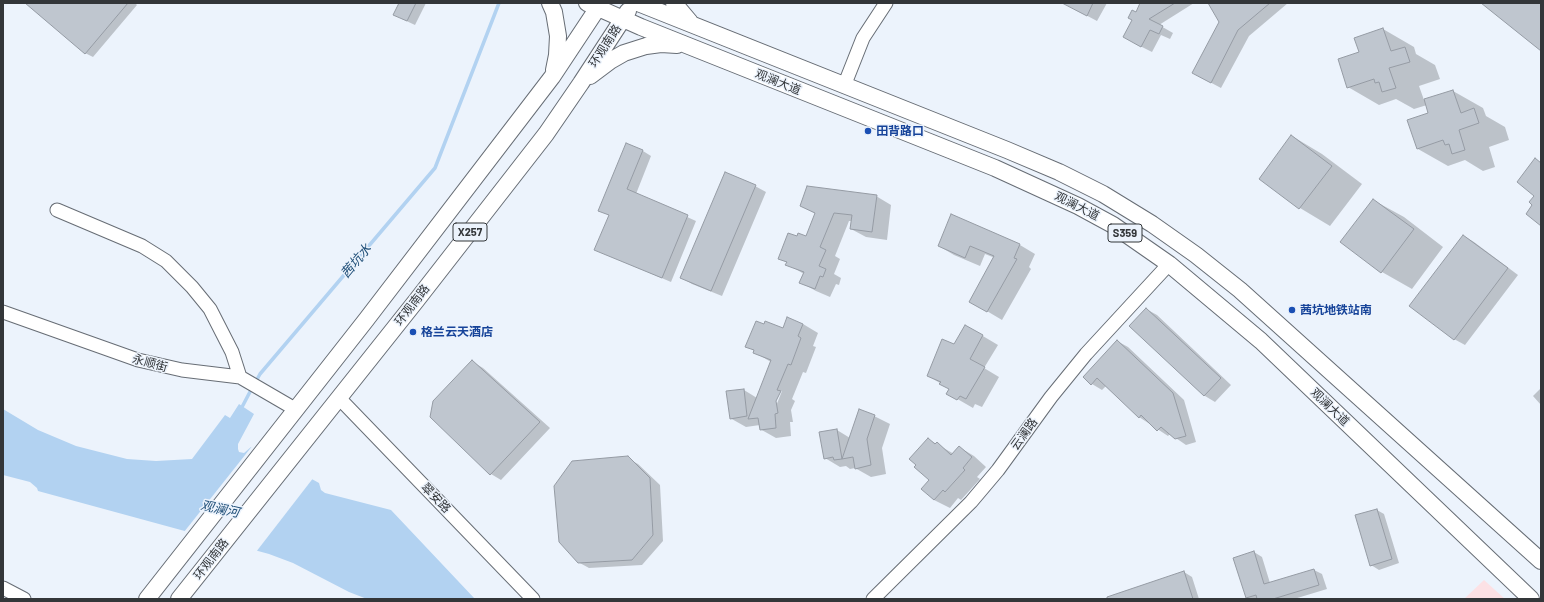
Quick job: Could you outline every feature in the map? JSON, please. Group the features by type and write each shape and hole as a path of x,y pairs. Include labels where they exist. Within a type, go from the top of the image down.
{"main road":[{"path":"550,3 554,12 558,36 557,55 552,76"},
{"name":"环观南路","path":"179,599 542,139 581,84 633,3"},
{"name":"观澜大道","path":"638,3 1058,172 1103,194 1152,224 1196,255 1240,290 1541,561"},
{"path":"674,3 688,20 700,28"},
{"name":"X257","path":"147,599 366,320 552,76 595,5"},
{"name":"观澜大道","path":"595,5 623,19 687,46 995,168 1043,189 1113,225 1169,264 1261,341 1531,599"},
{"path":"581,84 610,61 624,53 646,46 661,44 687,46"},
{"path":"176,561 196,578"}],"street":[{"path":"844,86 863,38 886,3"},
{"path":"58,210 142,246 166,261 192,287 210,309 244,379"},
{"name":"云澜路","path":"873,599 971,502 998,470 1051,397 1086,354 1169,264"},
{"name":"永顺街","path":"3,312 138,360 182,370 244,379 295,409"},
{"name":"翠安路","path":"339,398 533,599"},
{"path":"3,588 24,599"}],"shaded area":[{"path":"1484,580 1505,599 1464,599"}],"water":[{"name":"观澜河","path":"239,404 254,414 238,444 239,452 244,453 251,447 254,447 319,483 321,490 325,493 391,510 475,599 367,599 349,592 293,563 269,554 38,491 37,488 30,482 3,475 3,409 38,430 76,446 127,459 156,461 192,459 225,415 230,418"}],"pier":[{"path":"253,445 314,477 256,552 184,532"}],"building":[{"path":"25,3 128,3 85,54"},
{"path":"399,3 416,3 407,21 393,15"},
{"path":"1062,3 1093,3 1087,16"},
{"path":"1140,3 1175,3 1149,19 1163,26 1159,34 1150,30 1141,47 1123,37 1132,20 1128,18 1132,10 1136,12"},
{"path":"1208,3 1270,3 1238,30 1211,83 1192,73 1219,22"},
{"path":"1481,3 1541,3 1541,51"},
{"path":"1383,28 1391,51 1405,47 1410,62 1389,68 1396,88 1382,92 1379,82 1375,83 1374,79 1347,88 1338,59 1359,52 1354,38"},
{"path":"1453,90 1461,113 1474,108 1479,123 1459,130 1465,150 1452,154 1449,144 1445,145 1443,140 1417,149 1407,120 1428,113 1424,99"},
{"path":"1291,135 1332,166 1299,209 1259,179"},
{"path":"626,143 643,150 627,189 688,215 662,278 594,250 609,215 598,211"},
{"path":"1535,158 1541,163 1541,226 1526,214 1532,205 1529,202 1534,196 1517,182"},
{"path":"725,172 756,185 711,291 680,278"},
{"path":"807,186 877,195 872,232 850,229 852,215 834,213 820,247 826,250 819,266 826,269 823,277 820,276 815,289 799,283 804,272 785,265 787,262 778,259 788,233 797,236 798,233 806,236 815,213 800,206"},
{"path":"1373,199 1414,229 1381,273 1340,242"},
{"path":"951,214 1020,244 1014,258 1017,259 987,312 969,302 994,256 970,246 965,258 938,246"},
{"path":"1463,235 1508,268 1454,340 1409,306"},
{"path":"1146,308 1221,378 1204,396 1129,326"},
{"path":"787,317 803,324 798,336 801,338 791,365 788,364 777,390 781,391 776,401 778,413 775,414 776,428 760,430 758,418 748,419 771,360 753,353 754,350 745,347 756,321 764,324 765,321 783,328"},
{"path":"965,325 983,335 970,359 985,367 966,399 960,396 957,400 946,394 949,389 939,384 941,382 927,376 942,339 954,344"},
{"path":"1117,340 1173,393 1186,436 1175,439 1161,427 1157,431 1141,415 1139,418 1097,378 1091,385 1083,377"},
{"path":"472,360 540,422 490,475 430,417 433,401"},
{"path":"744,389 747,416 730,419 726,391"},
{"path":"859,409 875,415 867,439 871,465 855,469 853,457 842,459"},
{"path":"837,429 842,459 834,460 833,457 824,459 819,432"},
{"path":"928,438 935,444 937,442 951,455 959,446 972,457 963,468 965,470 945,492 943,490 934,500 921,489 929,480 914,467 916,465 909,459"},
{"path":"628,456 650,478 653,535 632,560 578,563 559,542 554,486 572,461"},
{"path":"1377,509 1392,559 1370,566 1355,515"},
{"path":"1254,551 1264,584 1314,569 1319,585 1273,599 1257,599 1256,595 1246,598 1233,558"},
{"path":"1184,571 1193,599 1107,599 1107,597"}],"waterway":[{"name":"茜坑水","path":"255,383 260,374 435,168 499,3"},
{"name":"茜坑水","path":"241,409 252,388"}],"place":[{"name":"田背路口","path":"868,131"},
{"name":"茜坑地铁站南","path":"1292,310"},
{"name":"格兰云天酒店","path":"413,332"}]}
